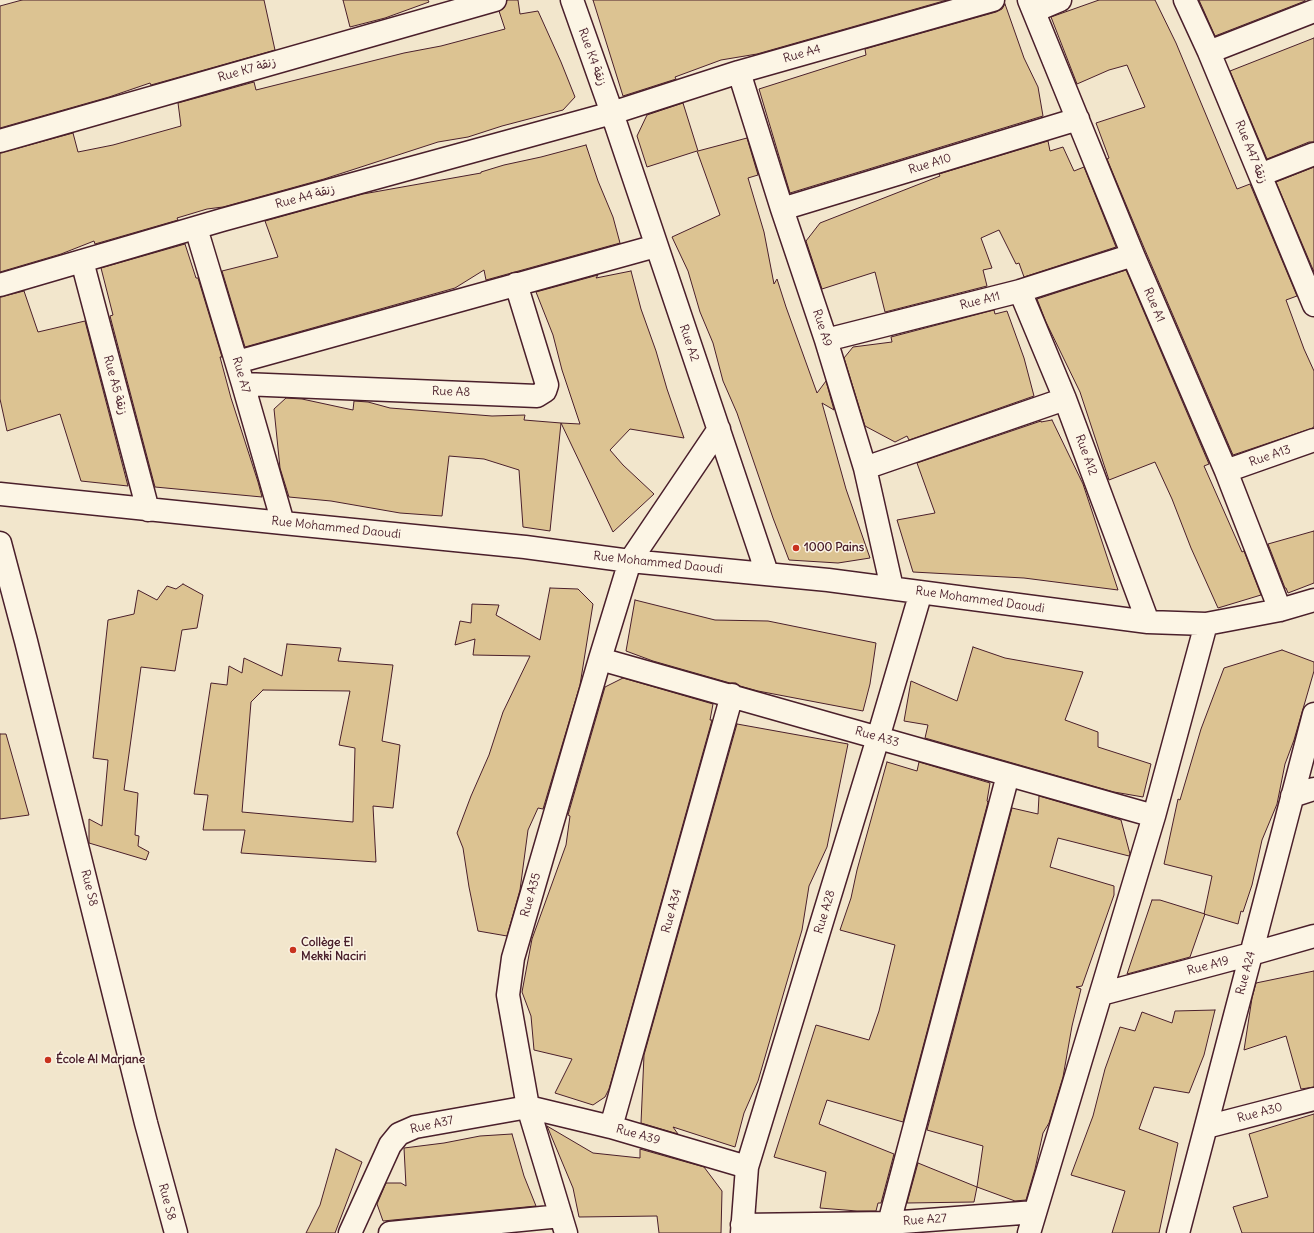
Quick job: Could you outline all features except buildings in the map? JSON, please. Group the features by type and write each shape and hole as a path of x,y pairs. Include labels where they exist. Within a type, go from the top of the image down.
{"street":[{"name":"Rue K7 زنقة","path":"0,141 495,0"},
{"name":"Rue K4 زنقة","path":"572,0 612,113"},
{"name":"Rue A4","path":"612,113 739,72 993,0"},
{"path":"1031,5 1060,0"},
{"name":"Rue A47 زنقة","path":"1186,0 1313,299"},
{"name":"Rue A1","path":"1031,5 1133,255 1226,471 1280,610"},
{"path":"1209,52 1314,11"},
{"name":"Rue A9","path":"739,72 782,209 826,340 865,468 892,588"},
{"name":"Rue A4 زنقة","path":"0,285 196,228 612,113"},
{"name":"Rue A2","path":"612,113 767,574"},
{"name":"Rue A10","path":"782,209 1078,119"},
{"path":"1260,175 1314,154"},
{"name":"Rue A7","path":"196,228 237,362 283,524"},
{"path":"237,362 656,246"},
{"name":"Rue A11","path":"826,340 1020,291 1133,255"},
{"name":"Rue A5 زنقة","path":"82,261 148,510"},
{"name":"Rue A8","path":"243,384 537,396 545,391 547,385 516,284"},
{"name":"Rue A12","path":"1020,291 1065,399 1148,622"},
{"path":"865,468 1065,399"},
{"name":"Rue A35","path":"564,1224 528,1106 508,995 513,958 630,561 719,429"},
{"name":"Rue A13","path":"1226,471 1314,440"},
{"name":"Rue Mohammed Daoudi","path":"0,494 283,524 525,547 630,561 892,588 1148,622 1206,624 1280,610 1314,600"},
{"name":"Rue S8","path":"0,543 28,648 146,1123 176,1233"},
{"name":"Rue A28","path":"742,1229 747,1168 921,592"},
{"path":"1029,1233 1154,816 1206,624"},
{"name":"Rue A33","path":"600,659 732,695 1154,816"},
{"name":"Rue A34","path":"612,1127 732,695"},
{"name":"Rue A24","path":"1178,1233 1314,714"},
{"path":"889,1222 1008,775"},
{"path":"1292,796 1314,789"},
{"name":"Rue A19","path":"1101,994 1314,936"},
{"name":"Rue A30","path":"1206,1127 1314,1099"},
{"name":"Rue A39","path":"528,1106 612,1127 747,1168"},
{"name":"Rue A37","path":"350,1233 390,1145 399,1134 415,1127 528,1106"},
{"name":"Rue A27","path":"742,1229 889,1222 1035,1212"},
{"path":"390,1233 564,1224"}],"place":[{"name":"1000 Pains","path":"796,548"},
{"name":"Collège El Mekki Naciri","path":"293,950"},
{"name":"École Al Marjane","path":"48,1060"}]}
